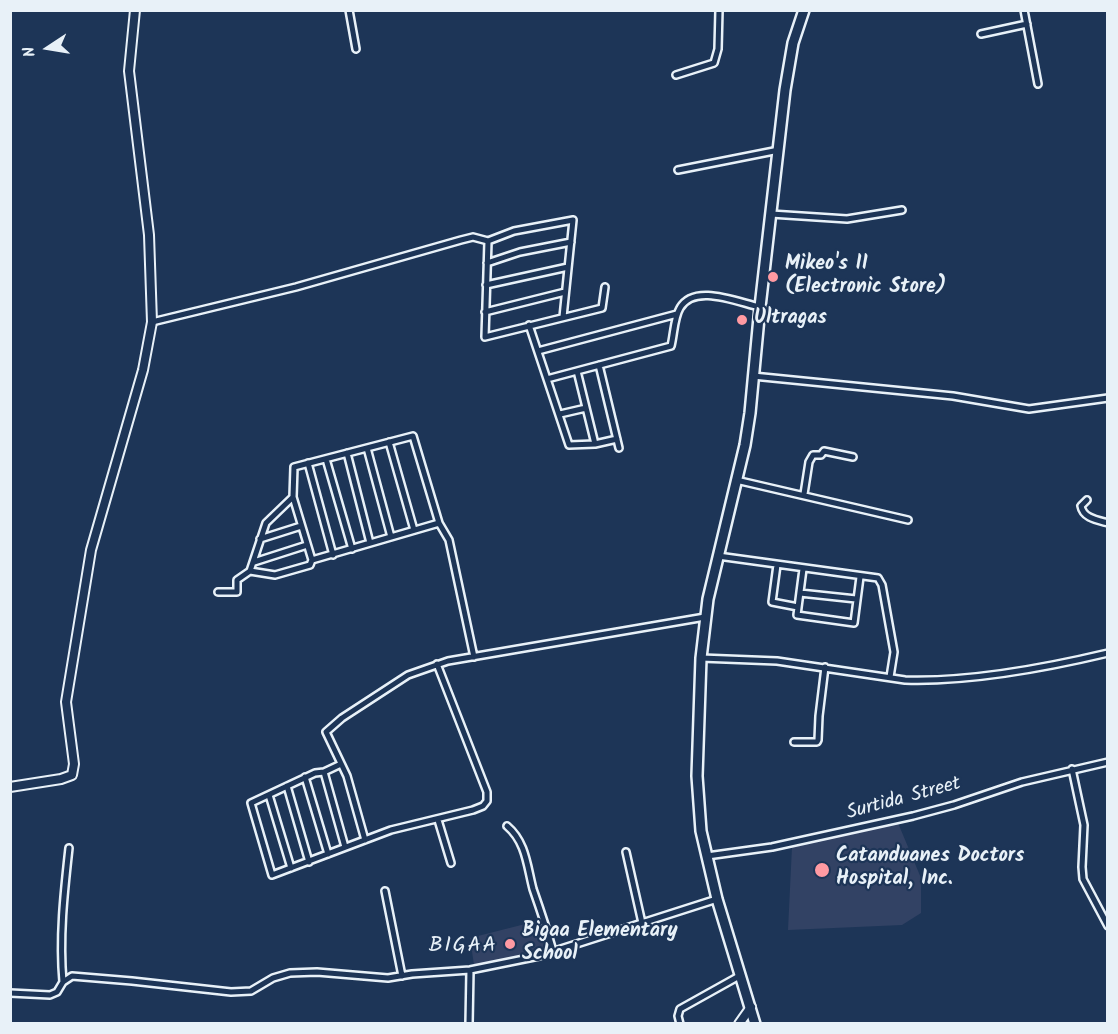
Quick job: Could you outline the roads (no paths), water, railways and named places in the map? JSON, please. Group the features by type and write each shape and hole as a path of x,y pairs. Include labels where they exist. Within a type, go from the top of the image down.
{"main road":[{"path":"755,1023 705,856 698,797 701,658 705,617 750,413 788,67 804,10"}],"street":[{"path":"10,787 61,779 72,775 74,764 66,702 91,550 143,370 152,322 149,235 129,71 135,10"},
{"path":"349,10 356,49"},
{"path":"676,75 714,63 718,49 719,10"},
{"path":"1024,10 1038,84"},
{"path":"981,34 1027,24"},
{"path":"678,170 779,150"},
{"path":"771,214 847,219 902,210"},
{"path":"152,322 296,287 473,237 488,241 514,231 573,220 563,317"},
{"path":"488,241 485,337 602,308 605,287"},
{"path":"487,263 520,252 571,242"},
{"path":"486,285 568,267"},
{"path":"485,312 565,292"},
{"path":"548,379 671,346 677,314 689,298 701,294 760,307"},
{"path":"538,351 677,314"},
{"path":"529,326 570,445 595,444 617,439"},
{"path":"599,365 619,448"},
{"path":"577,371 595,444"},
{"path":"753,376 953,396 1029,409 1107,398"},
{"path":"560,414 586,408"},
{"path":"312,560 293,497 294,466 413,436 439,523 449,540 474,657"},
{"path":"389,442 414,530"},
{"path":"367,448 392,537"},
{"path":"804,494 809,462 813,455 821,455 824,451 853,457"},
{"path":"347,453 370,543"},
{"path":"326,459 352,549"},
{"path":"308,463 333,555"},
{"path":"736,480 908,519"},
{"path":"218,592 237,592 237,580 250,571 266,523 293,497"},
{"path":"1087,500 1081,506 1083,513 1107,523"},
{"path":"250,571 275,575 309,565 312,560 439,523"},
{"path":"260,539 301,526"},
{"path":"254,562 307,546"},
{"path":"718,556 878,578 882,585 894,652 890,677"},
{"path":"777,565 772,602 798,607"},
{"path":"803,569 797,615 854,623 860,577"},
{"path":"800,593 856,599"},
{"path":"365,840 347,776 326,735 326,730 408,675 437,664 705,617"},
{"path":"701,658 777,661 920,680 958,678 1058,664 1107,653"},
{"path":"341,764 305,777 251,803 272,875 391,830 473,810 488,801 487,792 437,664"},
{"path":"794,742 817,742 818,740 825,667"},
{"name":"Surtida Street","path":"705,856 772,847 913,816 1022,782 1107,762"},
{"path":"1072,770 1084,825 1082,873 1107,926"},
{"path":"324,772 345,847"},
{"path":"305,777 328,854"},
{"path":"287,786 309,862"},
{"path":"269,795 291,868"},
{"path":"438,820 451,863"},
{"path":"507,826 517,837 524,851 553,951"},
{"path":"63,982 61,963 63,909 69,849"},
{"path":"626,852 642,923"},
{"path":"385,891 402,976"},
{"path":"10,993 50,995 57,992 68,978 80,976 231,993 251,991 273,978 290,973 317,972 388,978 470,970 553,951 717,899"},
{"path":"469,1023 470,970"},
{"path":"680,1023 678,1016 680,1009 741,975"},
{"path":"739,1023 751,1007"}],"place":[{"name":"Mikeo's II (Electronic Store)","path":"773,277"},
{"name":"Ultragas","path":"742,320"},
{"name":"Catanduanes Doctors Hospital, Inc.","path":"822,870"},
{"name":"Bigaa Elementary School","path":"510,944"}],"district":[{"name":"BIGAA","path":"463,947"}]}
